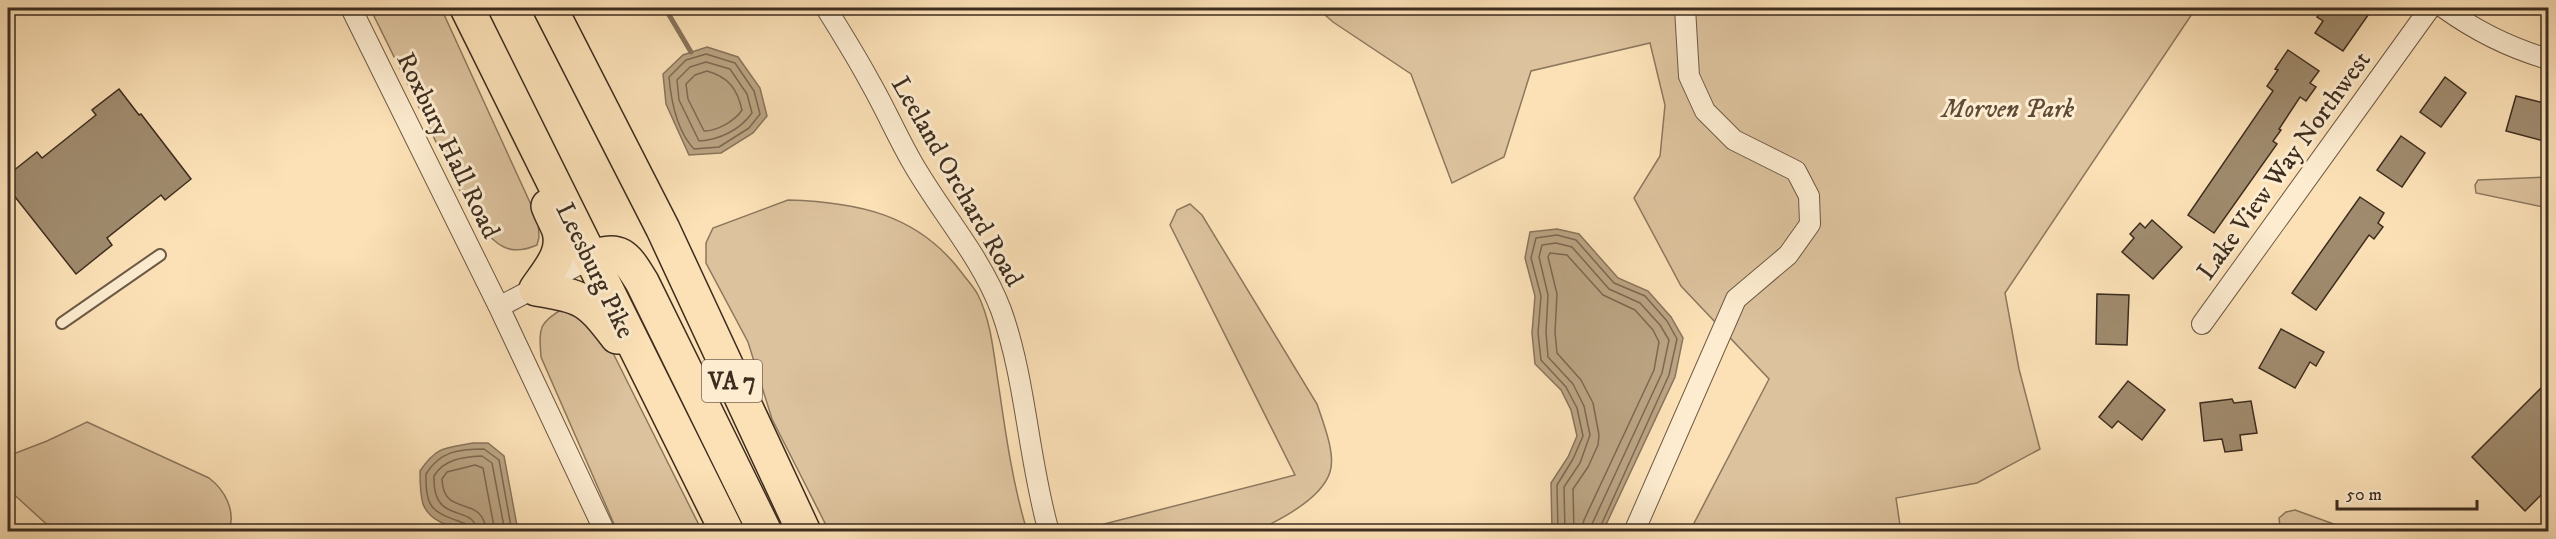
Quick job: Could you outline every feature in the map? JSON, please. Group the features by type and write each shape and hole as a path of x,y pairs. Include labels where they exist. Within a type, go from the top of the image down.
{"highway":[{"name":"Leesburg Pike","path":"467,8 727,531"},
{"name":"VA 7","path":"550,8 663,229 804,531"},
{"path":"515,107 560,237 556,260 536,289 574,295 586,302 599,314 652,384"},
{"path":"591,258 606,251 618,253 629,261 642,282 765,531"}],"street":[{"name":"Roxbury Hall Road","path":"351,8 499,307 605,531"},
{"name":"Leeland Orchard Road","path":"826,8 869,80 913,163 981,264 1001,311 1014,360 1034,472 1050,531"},
{"path":"1634,531 1736,299 1788,255 1810,224 1809,196 1796,171 1734,140 1705,111 1689,76 1685,8"},
{"name":"Lake View Way Northwest","path":"2202,324 2430,8"},
{"path":"2444,8 2471,27 2498,41 2548,59"},
{"path":"499,307 591,258"}],"lane":[{"path":"62,323 160,255"}],"green space":[{"path":"370,8 441,8 538,220 537,245 526,249 508,249 494,241 474,219"},
{"name":"Morven Park","path":"1317,8 2196,8 2005,293 2019,369 2040,449 1977,483 1896,498 1901,532 1691,529 1769,379 1681,286 1634,198 1660,156 1665,105 1650,43 1531,71 1504,157 1452,183 1411,74 1333,22"},
{"path":"2548,177 2548,208 2476,193 2475,185 2478,180"},
{"path":"788,200 862,208 906,225 926,237 945,253 972,286 983,306 989,329 1010,460 1027,531 829,531 772,419 748,342 706,263 706,243 713,228"},
{"path":"1190,204 1202,215 1317,404 1330,447 1330,472 1326,482 1299,507 1256,531 1077,531 1295,475 1170,225 1177,210"},
{"path":"564,308 597,321 702,531 617,531 541,357 542,327 549,318"},
{"path":"87,422 209,478 228,502 231,516 229,531 54,531 8,489 8,456"},
{"path":"2295,510 2353,531 2289,531 2280,526 2279,518 2286,512"}],"water":[{"path":"707,47 738,57 760,88 767,116 753,133 721,153 689,155 666,104 663,74 683,55"},
{"path":"1557,229 1579,234 1618,278 1648,291 1671,317 1683,338 1675,377 1603,531 1552,531 1551,483 1568,457 1577,436 1571,410 1561,390 1535,364 1532,333 1535,296 1525,258 1530,232"},
{"path":"473,443 488,443 504,456 518,531 465,530 439,521 429,514 423,504 420,471 426,463 437,452"}],"building":[{"path":"2324,8 2373,8 2343,51 2315,33 2323,21 2317,17"},
{"path":"2288,50 2319,71 2310,83 2316,87 2306,101 2300,97 2273,141 2277,144 2214,233 2188,215 2273,91 2267,86"},
{"path":"2445,77 2466,93 2441,127 2420,112"},
{"path":"119,89 191,179 165,200 161,195 107,238 112,245 76,274 8,188 8,175 37,152 42,158 96,115 92,110"},
{"path":"2516,96 2548,104 2548,142 2506,131"},
{"path":"2401,136 2425,153 2402,187 2377,170"},
{"path":"2360,197 2384,213 2378,223 2383,227 2374,239 2369,235 2316,310 2292,293"},
{"path":"2152,220 2182,247 2153,279 2122,252 2134,238 2130,234 2140,223 2145,228"},
{"path":"2097,294 2129,295 2127,345 2096,344"},
{"path":"2281,329 2324,352 2316,366 2310,362 2295,388 2259,368"},
{"path":"2128,381 2165,410 2142,440 2118,421 2112,428 2099,417"},
{"path":"2548,381 2548,488 2525,511 2472,457"},
{"path":"2232,399 2234,403 2251,401 2257,433 2240,435 2242,450 2225,452 2222,439 2204,441 2200,403"}],"waterway":[{"path":"665,8 691,52"}]}
